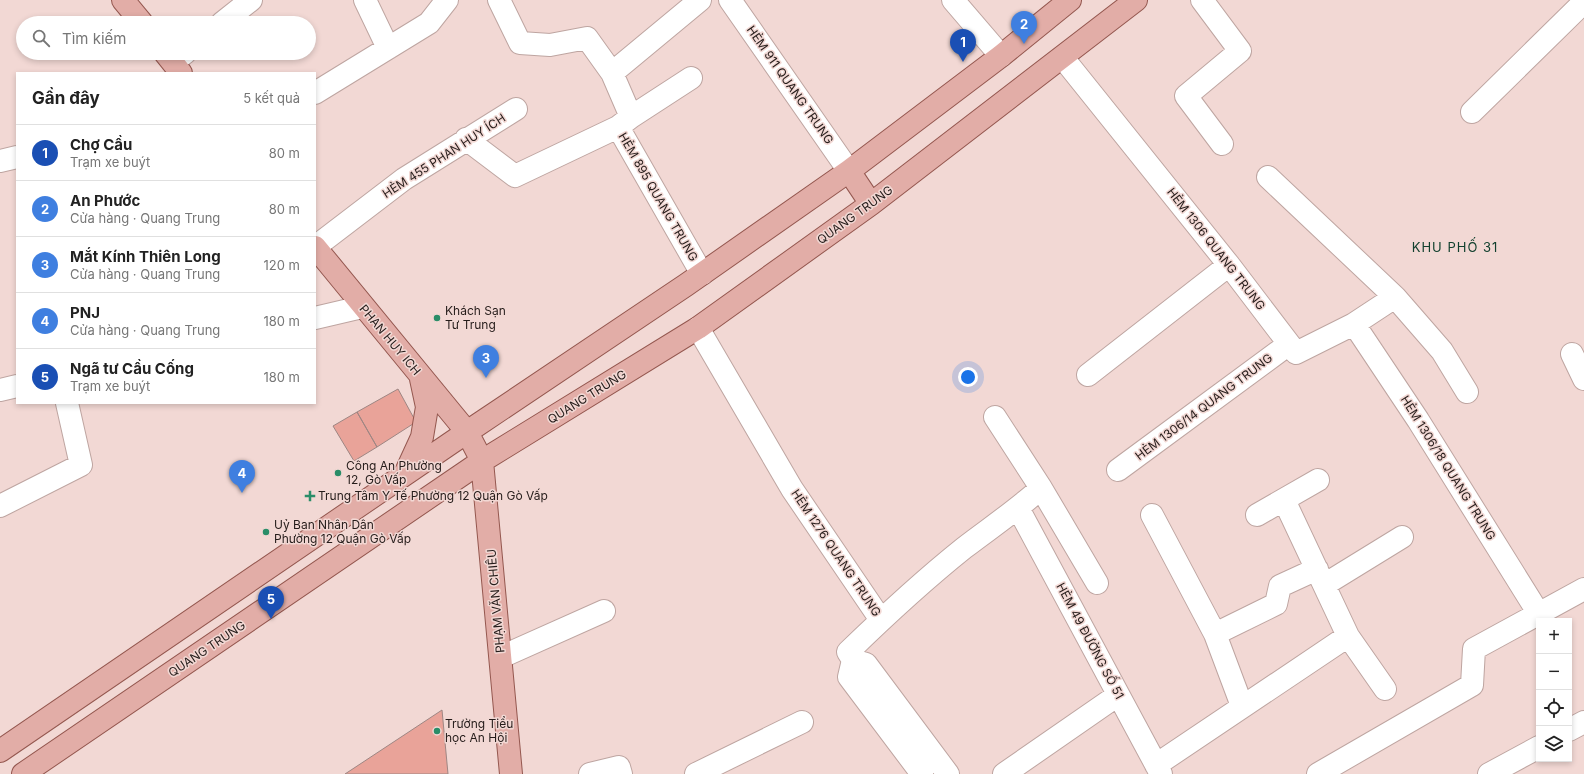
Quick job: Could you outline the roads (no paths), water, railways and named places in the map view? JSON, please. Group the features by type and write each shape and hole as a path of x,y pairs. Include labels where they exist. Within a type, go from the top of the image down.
{"main road":[{"path":"124,0 137,16"},
{"path":"0,751 467,432 702,274 849,171 1001,56 1070,0"},
{"name":"QUANG TRUNG","path":"23,774 482,461 698,328 871,204 1063,58 1136,0"},
{"path":"849,171 871,204"},
{"name":"PHAN HUY ICH","path":"316,248 362,307 467,432"},
{"path":"404,475 422,437 427,407 420,376"},
{"name":"PHẠM VĂN CHIÊU","path":"467,432 482,461 511,774"}],"street":[{"path":"231,16 251,0"},
{"path":"365,0 388,48"},
{"path":"316,92 429,22 447,0"},
{"path":"499,0 520,43 550,45 587,38 612,73 624,122 691,78"},
{"path":"612,73 700,0"},
{"name":"HẺM 911 QUANG TRUNG","path":"730,0 849,171"},
{"path":"953,0 1001,56"},
{"path":"1202,0 1240,51 1186,96 1222,144"},
{"path":"1472,112 1584,2"},
{"name":"HẺM 1306 QUANG TRUNG","path":"1063,58 1229,264 1289,344"},
{"name":"HẺM 455 PHAN HUY ÍCH","path":"316,246 404,179 516,109"},
{"name":"HẺM 895 QUANG TRUNG","path":"466,139 515,176 624,122 702,274"},
{"path":"0,161 16,157"},
{"path":"1268,177 1395,297 1442,352 1467,392"},
{"path":"1088,374 1229,264"},
{"path":"1289,344 1296,353 1354,324 1395,297"},
{"path":"316,318 362,307"},
{"name":"HẺM 1306/18 QUANG TRUNG","path":"1354,324 1423,426 1539,614"},
{"name":"HẺM 1276 QUANG TRUNG","path":"698,328 792,489 881,620 964,549 1018,508 1041,488"},
{"name":"HẺM 1306/14 QUANG TRUNG","path":"1118,470 1289,344"},
{"path":"1572,354 1584,379"},
{"path":"0,390 16,386"},
{"path":"0,506 81,465 67,404"},
{"path":"995,417 1041,488 1097,583"},
{"path":"1257,515 1318,480"},
{"path":"1284,500 1348,636 1385,689"},
{"name":"HẺM 49 ĐƯỜNG SỐ 51","path":"1018,508 1158,769"},
{"path":"1152,515 1214,634 1242,706"},
{"path":"1214,634 1276,604 1280,586 1320,577 1402,537"},
{"path":"1318,774 1472,685 1474,649 1584,589"},
{"path":"501,657 604,611"},
{"path":"881,620 848,652 853,660 866,664 902,730 922,774"},
{"path":"1158,769 1242,706 1348,636"},
{"path":"1004,774 1118,695"},
{"path":"696,774 802,722"},
{"path":"1572,728 1584,722"},
{"path":"902,730 948,774"},
{"path":"1489,774 1517,767 1536,750"},
{"path":"590,774 619,767 621,774"}],"place":[{"name":"An Phước","path":"1024,44"},
{"name":"Chợ Cầu","path":"963,62"},
{"name":"Khách Sạn Tư Trung","path":"437,318"},
{"name":"Mắt Kính Thiên Long","path":"486,378"},
{"name":"Công An Phường 12, Gò Vấp","path":"338,473"},
{"name":"PNJ","path":"242,493"},
{"name":"Trung Tâm Y Tế Phường 12 Quận Gò Vấp","path":"310,496"},
{"name":"Uỷ Ban Nhân Dân Phường 12 Quận Gò Vấp","path":"266,532"},
{"name":"Ngã tư Cầu Cống","path":"271,619"},
{"name":"Trường Tiểu học An Hội","path":"437,731"}],"district":[{"name":"KHU PHỐ 31","path":"1455,247"}]}
